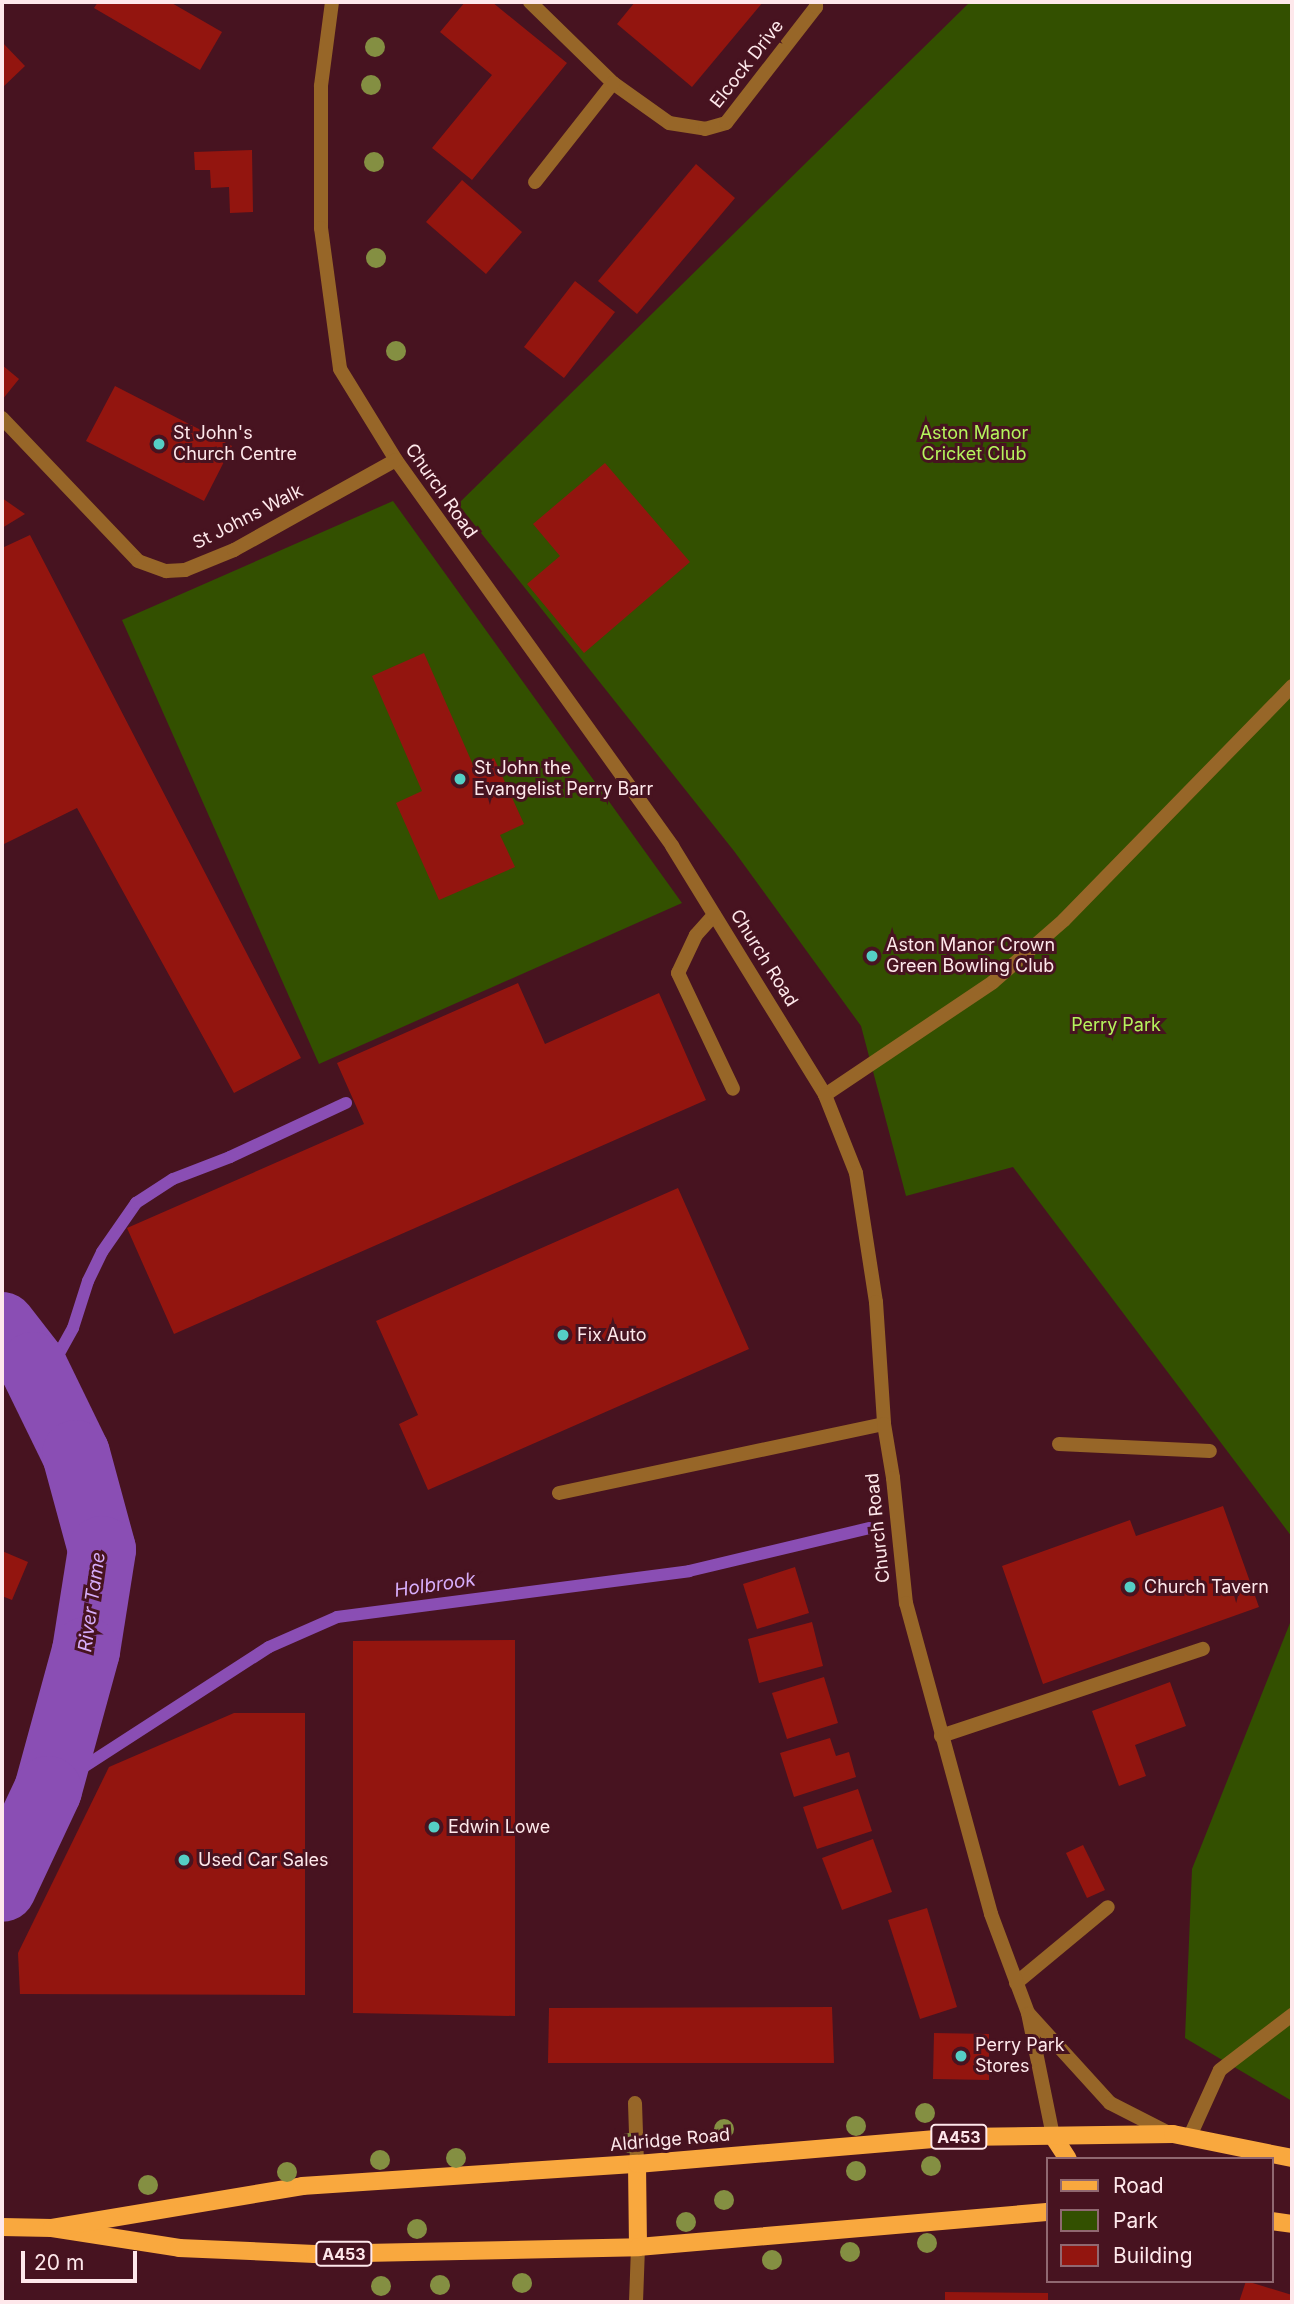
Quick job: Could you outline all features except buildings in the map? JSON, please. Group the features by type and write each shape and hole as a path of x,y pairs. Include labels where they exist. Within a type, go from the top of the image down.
{"main road":[{"name":"Aldridge Road","path":"52,2228 302,2186 637,2165 957,2137 1181,2135 1292,2158"},
{"path":"1053,2136 1067,2157"},
{"path":"637,2165 638,2247"},
{"name":"Aldridge Road","path":"2,2227 52,2228 179,2248 315,2254 638,2247 937,2224 1046,2212"},
{"path":"1273,2221 1292,2224"}],"street":[{"name":"Church Road","path":"332,2 321,86 321,228 340,369 396,460 672,846 825,1095 856,1173 876,1302 884,1424 900,1533 906,1603 991,1914 1028,2013 1053,2136"},
{"name":"Elcock Drive","path":"530,2 613,83 669,123 705,129 726,123 816,7 816,2"},
{"path":"543,15 553,2"},
{"path":"535,182 613,83"},
{"name":"St Johns Walk","path":"2,418 138,561 166,571 185,570 234,550 396,460"},
{"path":"825,1095 993,982 1064,920 1292,686"},
{"path":"714,915 696,934 678,973 733,1089"},
{"path":"559,1493 884,1424"},
{"path":"1059,1444 1210,1451"},
{"path":"941,1735 1203,1649"},
{"path":"1016,1983 1108,1907"},
{"name":"Church Road","path":"1028,2013 1110,2103 1181,2135"},
{"path":"1181,2135 1220,2070 1292,2015"},
{"path":"635,2103 637,2165"},
{"path":"636,2302 638,2247"}],"green space":[{"name":"Aston Manor Cricket Club","path":"970,2 1292,2 1292,1537 1013,1167 906,1196 861,1026 734,851 458,504"},
{"path":"393,501 682,903 319,1064 122,620"},
{"path":"1292,1618 1292,2101 1185,2038 1192,1869"}],"waterway":[{"path":"42,1384 73,1328 88,1281 102,1252 136,1203 173,1179 230,1157 346,1103"},
{"name":"River Tame","path":"2,1326 33,1366 76,1454 102,1550 86,1651 48,1790 2,1888"},
{"name":"Holbrook","path":"48,1790 269,1647 337,1617 689,1571 869,1528"}],"place":[{"name":"St John's Church Centre","path":"159,444"},
{"name":"St John the Evangelist Perry Barr","path":"460,779"},
{"name":"Aston Manor Crown Green Bowling Club","path":"872,956"},
{"name":"Fix Auto","path":"563,1335"},
{"name":"Church Tavern","path":"1130,1587"},
{"name":"Edwin Lowe","path":"434,1827"},
{"name":"Used Car Sales","path":"184,1860"},
{"name":"Perry Park Stores","path":"961,2056"}],"park label":[{"name":"Perry Park","path":"1116,1025"}]}
